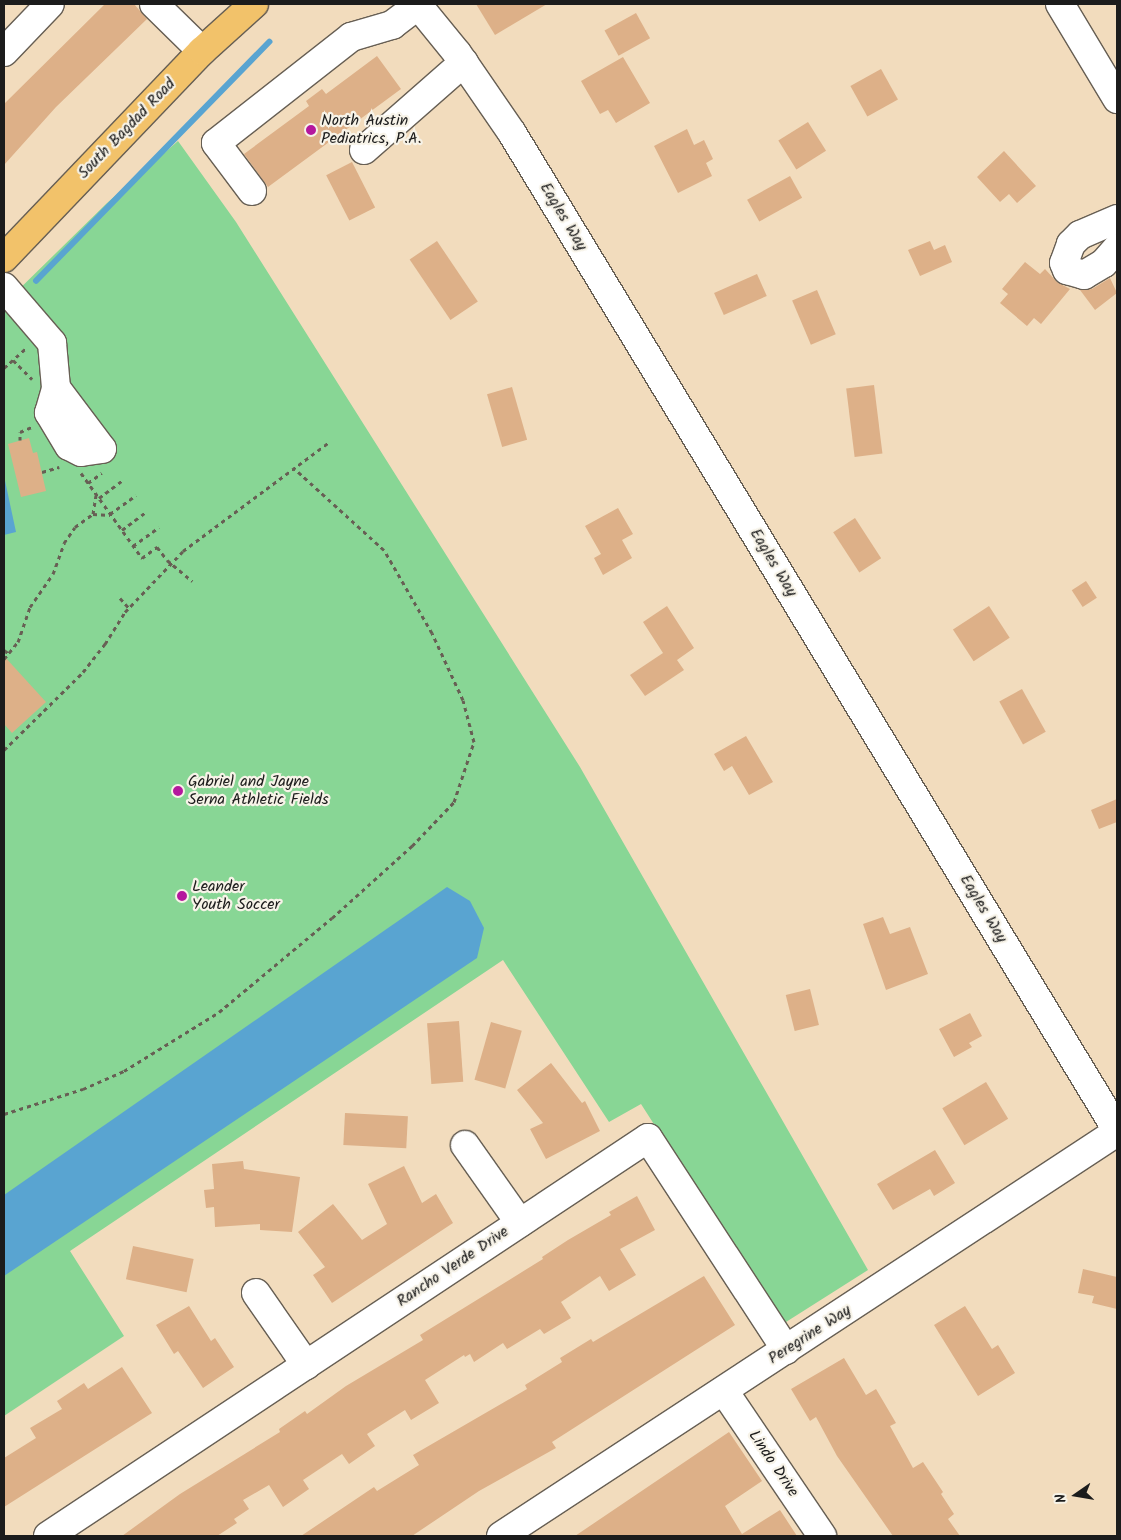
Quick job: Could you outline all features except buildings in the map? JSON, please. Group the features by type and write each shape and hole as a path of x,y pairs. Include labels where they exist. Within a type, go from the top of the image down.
{"main road":[{"name":"South Bagdad Road","path":"4,258 202,51 254,4"}],"street":[{"path":"4,52 50,4"},
{"path":"154,4 202,51"},
{"path":"252,191 216,143 352,37 392,25 418,4"},
{"name":"Eagles Way","path":"418,4 464,62 512,133 1117,1132"},
{"path":"1060,4 1117,99"},
{"path":"364,150 464,62"},
{"path":"1117,219 1080,235 1071,244 1064,263 1067,270 1084,275 1104,264 1117,248"},
{"path":"4,287 52,343 56,388"},
{"name":"Peregrine Way","path":"501,1536 1117,1132"},
{"name":"Rancho Verde Drive","path":"48,1536 648,1138 786,1350"},
{"path":"466,1145 520,1223"},
{"path":"256,1293 306,1365"},
{"name":"Lindo Drive","path":"724,1391 822,1536"}],"path":[{"path":"4,368 31,342"},
{"path":"20,440 20,432 38,426"},
{"path":"4,750 82,672 129,608 183,551 328,443"},
{"path":"4,1114 83,1089 124,1071 219,1012 332,918 412,846 454,802 474,742 463,700 432,633 384,550 294,468"},
{"path":"84,478 142,558 157,547 171,564 192,581"},
{"path":"99,498 124,479"},
{"path":"93,514 96,494"},
{"path":"4,659 22,634 30,607 57,566 67,538 79,523 93,514 110,514 136,495"},
{"path":"122,530 147,511"},
{"path":"133,546 159,527"},
{"path":"120,598 129,608"},
{"path":"4,650 8,653"}],"green space":[{"path":"178,141 236,222 580,767 868,1270 786,1322 779,1319 641,1104 609,1122 503,960 70,1251 124,1336 4,1416 4,304 107,203"}],"water":[{"path":"4,476 16,532 4,535"},
{"path":"447,887 470,901 484,928 477,958 4,1276 4,1195"}],"waterway":[{"path":"36,281 269,42"}],"place":[{"name":"North Austin Pediatrics, P.A.","path":"311,130"},
{"name":"Gabriel and Jayne Serna Athletic Fields","path":"178,791"},
{"name":"Leander Youth Soccer","path":"182,896"}]}
